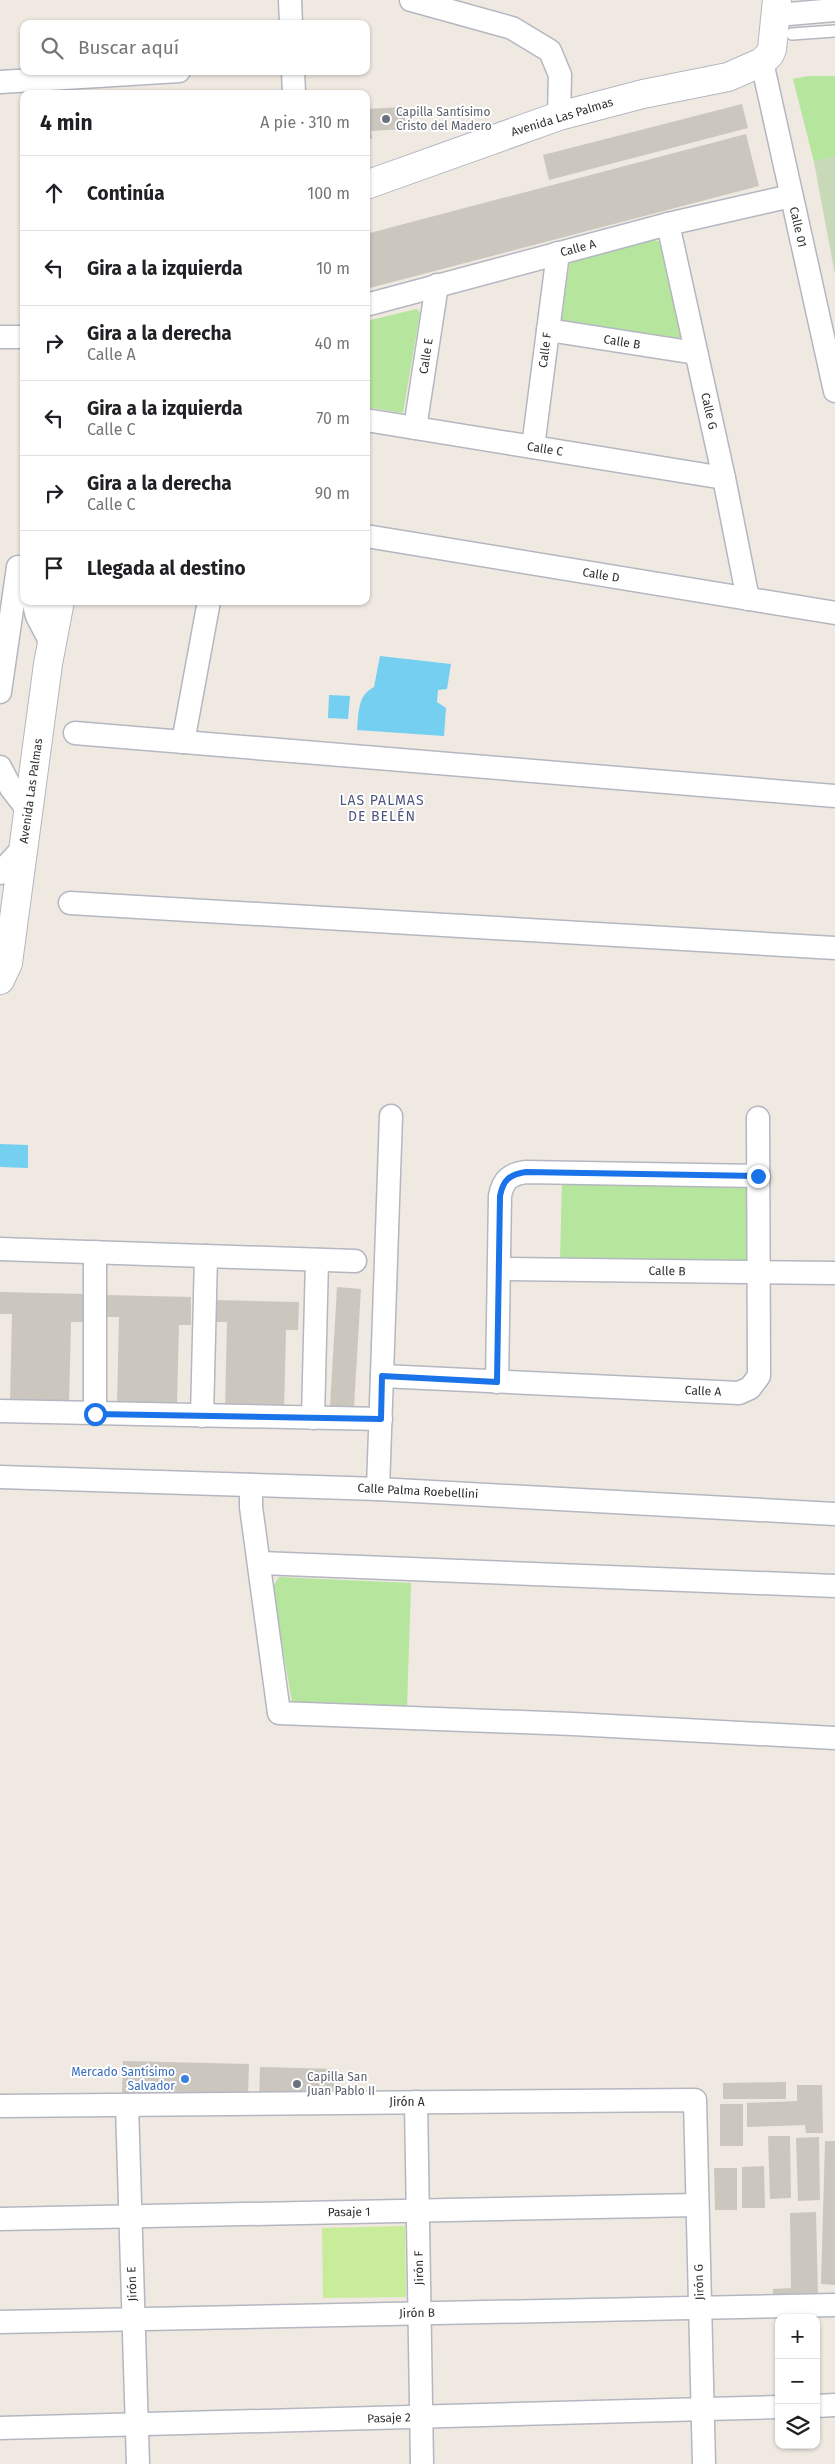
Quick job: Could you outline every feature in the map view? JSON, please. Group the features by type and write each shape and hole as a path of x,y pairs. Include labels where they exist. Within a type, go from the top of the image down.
{"main road":[{"path":"762,62 770,54 782,16"},
{"name":"Avenida Las Palmas","path":"370,184 559,116 643,94 728,77 762,62"},
{"name":"Avenida Las Palmas","path":"0,980 8,963 51,643 59,605"}],"street":[{"path":"290,0 291,20"},
{"path":"410,0 512,28 550,51 560,75 559,116"},
{"path":"782,16 835,10"},
{"name":"Calle 01","path":"762,62 791,196 829,334 835,391"},
{"path":"293,75 294,90"},
{"path":"0,82 165,79"},
{"name":"Calle A","path":"370,304 668,224 791,196"},
{"name":"Calle G","path":"668,224 724,478 748,599"},
{"name":"Calle F","path":"533,447 558,253"},
{"name":"Calle E","path":"415,428 436,285"},
{"name":"Calle B","path":"548,330 696,353"},
{"path":"0,337 20,336"},
{"name":"Calle C","path":"370,421 724,478"},
{"name":"Calle D","path":"370,537 835,613"},
{"path":"0,691 14,571"},
{"path":"34,605 37,616 51,643"},
{"path":"183,742 208,605"},
{"path":"75,733 835,796"},
{"path":"0,767 11,788 28,810"},
{"path":"0,873 23,848"},
{"path":"70,903 835,948"},
{"path":"378,1489 390,1116"},
{"name":"Calle A","path":"382,1376 732,1393 745,1392 759,1376 758,1118"},
{"path":"497,1382 500,1196 502,1186 511,1176 526,1172 758,1176"},
{"path":"0,1249 355,1260"},
{"path":"95,1252 95,1414"},
{"path":"202,1416 206,1256"},
{"path":"313,1418 316,1260"},
{"name":"Calle B","path":"499,1269 835,1273"},
{"path":"0,1411 381,1419"},
{"name":"Calle Palma Roebellini","path":"0,1477 378,1489 835,1514"},
{"path":"251,1485 252,1506 279,1713 573,1724 835,1738"},
{"path":"260,1563 835,1586"},
{"name":"Jirón A","path":"0,2106 695,2100"},
{"name":"Jirón G","path":"695,2100 704,2464"},
{"name":"Jirón F","path":"416,2102 422,2464"},
{"name":"Jirón E","path":"127,2105 138,2464"},
{"name":"Pasaje 1","path":"0,2218 697,2205"},
{"name":"Jirón B","path":"0,2322 835,2305"},
{"path":"820,2406 835,2406"},
{"name":"Pasaje 2","path":"0,2428 775,2407"}],"lane":[{"path":"782,16 835,31"}],"green space":[{"path":"808,76 835,76 835,156 814,162 793,79"},
{"path":"835,156 835,275 814,162"},
{"path":"651,239 661,242 682,336 678,341 564,324 560,320 570,261"},
{"path":"417,309 420,313 403,413 370,408 370,320"},
{"path":"562,1180 749,1183 748,1263 560,1260"},
{"path":"279,1577 411,1583 407,1708 297,1704 292,1702 272,1588"},
{"path":"405,2226 406,2297 323,2298 322,2228"}],"water":[{"path":"380,656 451,664 447,689 438,690 437,702 446,708 444,736 357,730 360,705 364,695 374,687"},
{"path":"329,695 350,696 348,719 328,718"},
{"path":"0,1144 28,1145 28,1168 0,1167"}],"building":[{"path":"742,104 748,128 549,180 543,155"},
{"name":"Capilla Santísimo Cristo del Madero","path":"404,107 406,129 371,131 372,139 370,139 370,109"},
{"path":"746,134 759,186 370,288 370,233"},
{"path":"337,1287 361,1289 354,1407 330,1406"},
{"path":"0,1292 84,1294 83,1322 71,1322 69,1403 10,1402 12,1314 0,1314"},
{"path":"107,1295 191,1297 191,1325 179,1325 177,1406 117,1405 119,1317 106,1317"},
{"path":"214,1300 299,1302 298,1330 286,1330 284,1411 225,1410 227,1322 214,1322"},
{"name":"Mercado Santísimo Salvador","path":"123,2061 249,2064 248,2097 122,2093"},
{"name":"Capilla San Juan Pablo II","path":"260,2067 335,2069 333,2102 259,2099"},
{"path":"786,2082 786,2099 723,2099 723,2083"},
{"path":"797,2085 822,2085 823,2133 806,2133 805,2125 747,2127 747,2103 797,2101"},
{"path":"720,2104 743,2104 743,2146 720,2146"},
{"path":"768,2136 790,2136 791,2198 770,2199"},
{"path":"819,2137 820,2200 798,2201 796,2138"},
{"path":"825,2141 835,2141 835,2285 821,2284"},
{"path":"764,2166 765,2208 742,2208 742,2167"},
{"path":"714,2168 737,2168 737,2210 715,2210"},
{"path":"816,2212 818,2296 773,2297 773,2289 791,2288 790,2213"}],"place":[{"name":"Capilla Santísimo Cristo del Madero","path":"386,119"},
{"name":"Mercado Santísimo Salvador","path":"185,2079"},
{"name":"Capilla San Juan Pablo II","path":"297,2084"}],"district":[{"name":"LAS PALMAS DE BELÉN","path":"382,808"}],"route":[{"path":"95,1414 381,1419 382,1376 497,1382 500,1196 505,1180 518,1173 526,1172 758,1176"}]}
